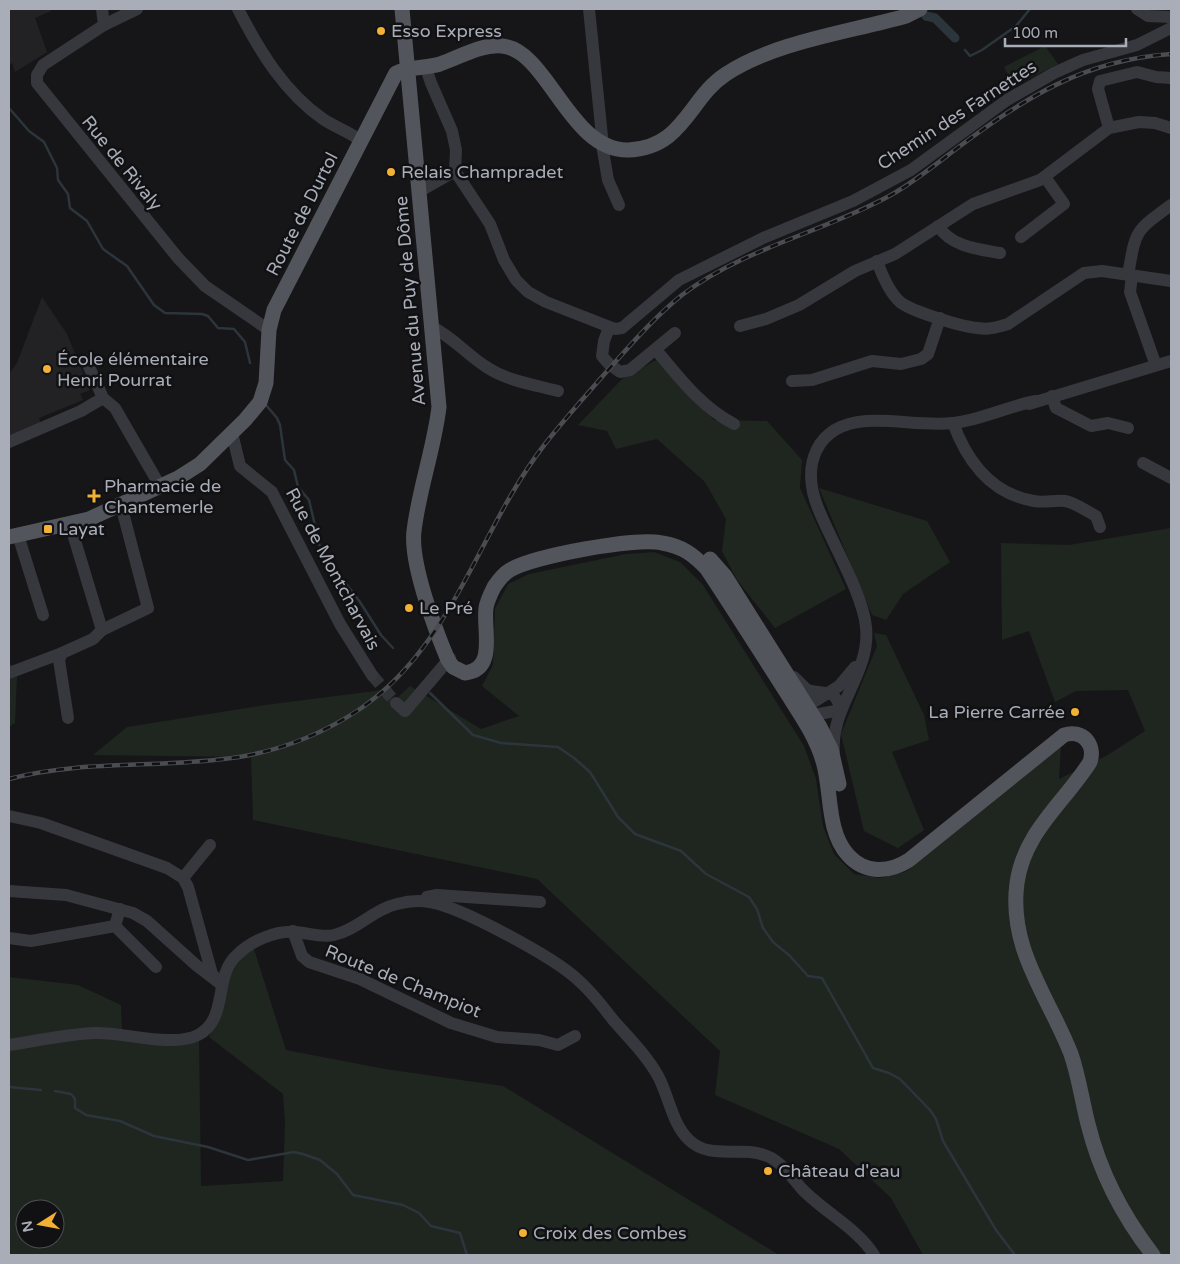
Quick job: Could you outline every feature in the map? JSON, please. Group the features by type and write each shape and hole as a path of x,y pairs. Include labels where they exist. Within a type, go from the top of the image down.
{"main road":[{"name":"Avenue du Puy de Dôme","path":"402,9 439,407 431,456 414,532 415,558 441,644 449,659"},
{"path":"408,70 426,68 484,47 510,47 526,58 587,132 603,145 615,149 636,149 649,146 667,136 686,120 714,84 726,74 750,61 783,48 906,16 920,9"},
{"name":"Route de Durtol","path":"232,433 255,408 264,392 269,330 274,310 396,73 408,70"},
{"path":"13,536 70,524 121,505 190,472 232,433"},
{"path":"449,659 464,670 470,669 481,661 483,641 481,607 489,582 507,566 530,555 630,536 662,534 682,540 699,549 725,576 827,740 836,766 843,830 855,850 868,859 883,861 900,856 954,818"},
{"path":"449,659 453,667 465,673 478,669 483,663 486,655 486,608 494,587 508,571 536,560 631,541 664,543 679,547 694,555 707,569 813,736 826,771 837,836 844,850 857,863 878,870 898,866 1058,730 1076,725 1089,735 1100,745 1099,760 1090,776 1048,825 1037,844 1025,876 1023,921 1035,966 1068,1029 1081,1062 1101,1148 1109,1170 1133,1217 1161,1255"},
{"path":"1089,735 1092,750 1090,762 1042,822 1020,866 1016,893 1018,926 1031,973 1071,1056 1088,1125 1103,1173 1125,1217 1153,1255"}],"street":[{"path":"102,9 104,25 137,9"},
{"path":"238,9 261,51 293,94 323,119 360,140"},
{"path":"589,9 608,180 618,205"},
{"path":"1137,9 1148,16 1171,18"},
{"name":"Rue de Rivaly","path":"104,25 43,65 37,75 37,84 178,258 205,286 269,330"},
{"name":"Chemin des Farnettes","path":"609,328 622,328 679,280 763,238 853,200 910,170 1007,100 1059,70 1083,60 1142,43 1171,28"},
{"path":"426,68 452,131 456,150 455,171 490,224 504,260 528,292 609,328 604,341 602,356 617,371 630,370 676,333"},
{"path":"1109,128 1098,89 1100,81 1137,72 1150,76 1171,78"},
{"path":"740,326 766,319 793,307 856,271 895,254 973,204 1045,177 1109,128 1139,122 1155,123 1171,128"},
{"path":"420,191 455,171"},
{"path":"1020,237 1064,204 1045,177"},
{"path":"1154,360 1130,292 1130,276 1138,232 1171,205"},
{"path":"938,226 945,236 954,242 1000,253"},
{"path":"877,261 887,284 900,301 914,309 969,327 996,328 1018,319 1071,280 1084,273 1102,272 1171,281"},
{"path":"792,381 812,380 872,361 901,364 921,359 928,354 940,318"},
{"path":"432,327 446,334 490,370 525,383 558,391"},
{"path":"656,350 701,401 715,414 734,424"},
{"path":"1081,388 1090,381 1171,354"},
{"path":"86,360 102,398 116,408 160,486"},
{"path":"836,766 833,731 864,659 866,647 865,618 817,507 812,489 810,469 819,445 842,428 865,421 902,424 913,428 954,427 1002,417 1036,401 1171,362"},
{"path":"1052,396 1056,408 1084,424 1095,426 1108,423 1128,428"},
{"path":"9,442 81,411 102,398"},
{"path":"954,427 979,472 994,484 1031,501 1071,503 1096,516 1100,527"},
{"name":"Rue de Montcharvais","path":"232,433 240,466 272,492 340,624 372,675"},
{"path":"1143,463 1171,478"},
{"path":"9,673 62,654 93,639 102,630 148,608 121,505"},
{"path":"70,524 102,630"},
{"path":"13,536 43,614"},
{"path":"725,576 754,613 800,686 814,692 831,692 837,698 841,710"},
{"path":"744,625 769,654 810,710 813,736"},
{"path":"810,710 850,674 866,647"},
{"path":"62,654 59,660 68,718"},
{"path":"396,703 405,711 449,659"},
{"path":"810,710 841,710"},
{"path":"9,816 41,823 167,868 183,878 192,897 212,974 222,985"},
{"path":"183,878 210,845"},
{"path":"9,891 66,895 120,909 147,920 196,965 222,985"},
{"name":"Route de Champiot","path":"425,901 427,897 437,895 540,902"},
{"name":"Route de Champiot","path":"9,1045 92,1033 168,1039 190,1038 204,1030 214,1019 226,968 238,953 264,938 293,931 317,935 335,935 384,908 412,901 425,901 449,907 505,934 571,974 580,982 652,1067 688,1140 708,1151 753,1152 770,1157 812,1199 862,1241 874,1255"},
{"path":"115,926 120,909"},
{"path":"9,938 31,942 115,926"},
{"path":"115,926 156,967"},
{"name":"Route de Champiot","path":"293,931 302,956 308,962 360,979 451,1023 497,1037 539,1040 558,1045 575,1036"}],"shaded area":[{"path":"9,9 50,9 51,11 35,18 47,52 15,72 12,63 9,65"},
{"path":"1045,46 1058,64 1014,86 1004,67"},
{"name":"École élémentaire Henri Pourrat","path":"42,297 67,334 90,390 80,394 83,400 39,418 41,424 9,438 9,374 17,363"},
{"path":"658,359 714,420 767,421 802,460 800,488 846,589 775,628 737,580 722,551 726,519 705,482 657,439 616,449 607,431 578,425 622,379"},
{"path":"819,488 927,521 950,562 903,594 886,620 872,615"},
{"path":"1171,528 1171,1255 923,1255 891,1198 839,1149 715,1095 720,1051 537,879 253,820 251,757 93,755 127,727 265,705 383,690 394,701 410,686 481,729 519,716 482,686 493,665 495,609 508,584 529,574 626,554 654,552 680,562 703,585 804,746 816,779 823,826 834,854 854,874 880,878 905,872 1061,745 1059,779 1106,756 1145,731 1128,690 1076,691 1055,702 1029,631 1002,640 1001,543 1069,545"},
{"path":"874,633 886,635 924,715 929,740 892,752 924,830 898,848 864,831 841,734 877,646"},
{"path":"9,661 17,676 15,723 9,727"},
{"path":"253,946 286,1050 385,1069 503,1086 779,1255 9,1255 9,977 78,985 121,1005 122,1034 199,1039 201,1186 283,1181 285,1123 283,1094 209,1037 220,1010 229,965"}],"waterway":[{"path":"965,50 970,56 982,50 1016,26 1030,9"},
{"path":"926,16 935,18 955,38"},
{"path":"9,108 29,131 44,142 57,168 58,180 68,194 70,208 87,221 103,249 127,266 154,305 165,313 202,314 208,316 218,328 234,329 245,342 250,363"},
{"path":"266,405 277,418 280,425 285,460 294,470 298,487 309,500 321,551 360,602 381,635 393,648"},
{"path":"430,693 473,735 501,743 558,747 590,772 618,817 635,834 681,851 706,874 749,897 757,909 763,928 773,942 790,956 808,976 822,978 873,1068 900,1079 930,1110 936,1119 943,1141 996,1230 1015,1255"},
{"path":"9,1087 41,1090"},
{"path":"55,1091 71,1094 75,1099 75,1108 86,1115 120,1121 154,1136 208,1147 248,1160 294,1152 320,1160 337,1174 353,1195 403,1205 419,1213 431,1226 460,1233 467,1255"}],"tunnel":[{"path":"372,675 396,703"}],"railway":[{"path":"9,779 37,773 95,766 182,763 239,757 287,745 317,733 346,718 392,683 419,653 442,620 522,477 545,444 630,345 660,314 682,295 706,279 758,252 839,220 891,195 1006,113 1056,85 1082,73 1110,64 1171,54"}],"place":[{"name":"Esso Express","path":"381,31"},
{"name":"Relais Champradet","path":"391,172"},
{"name":"École élémentaire Henri Pourrat","path":"47,369"},
{"name":"Pharmacie de Chantemerle","path":"94,496"},
{"name":"Layat","path":"48,529"},
{"name":"Le Pré","path":"409,608"},
{"name":"La Pierre Carrée","path":"1075,712"},
{"name":"Château d'eau","path":"768,1171"},
{"name":"Croix des Combes","path":"523,1233"}]}
